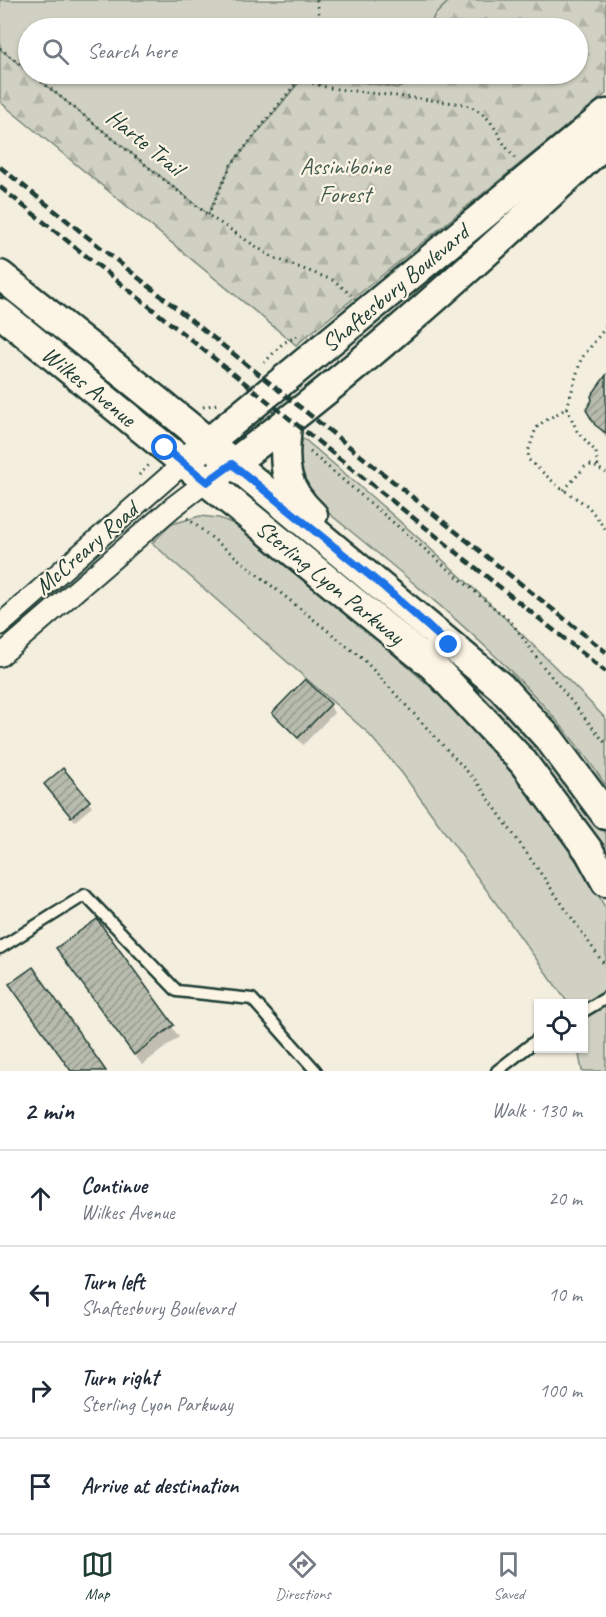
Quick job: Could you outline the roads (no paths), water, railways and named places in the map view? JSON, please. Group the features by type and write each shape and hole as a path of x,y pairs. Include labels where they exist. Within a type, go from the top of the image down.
{"main road":[{"name":"Shaftesbury Boulevard","path":"184,463 606,114"},
{"name":"Shaftesbury Boulevard","path":"207,482 293,418 488,252 606,142"},
{"name":"Wilkes Avenue","path":"0,275 208,442"},
{"name":"Wilkes Avenue","path":"0,313 207,482"},
{"path":"293,418 284,469 290,486 302,504 351,550 384,587"},
{"name":"Sterling Lyon Parkway","path":"208,442 384,587 524,709 606,815"},
{"name":"Sterling Lyon Parkway","path":"207,482 433,666 523,762 589,850 606,882"}],"street":[{"name":"McCreary Road","path":"0,626 184,463"},
{"name":"McCreary Road","path":"0,656 173,507 207,482"}],"lane":[{"path":"0,948 85,895 177,991 252,999 316,1071"},
{"path":"588,1009 606,998"},
{"path":"497,1071 534,1042"}],"railway":[{"path":"0,167 606,652"},
{"path":"0,187 606,672"}],"park label":[{"name":"Assiniboine Forest","path":"345,180"}]}
